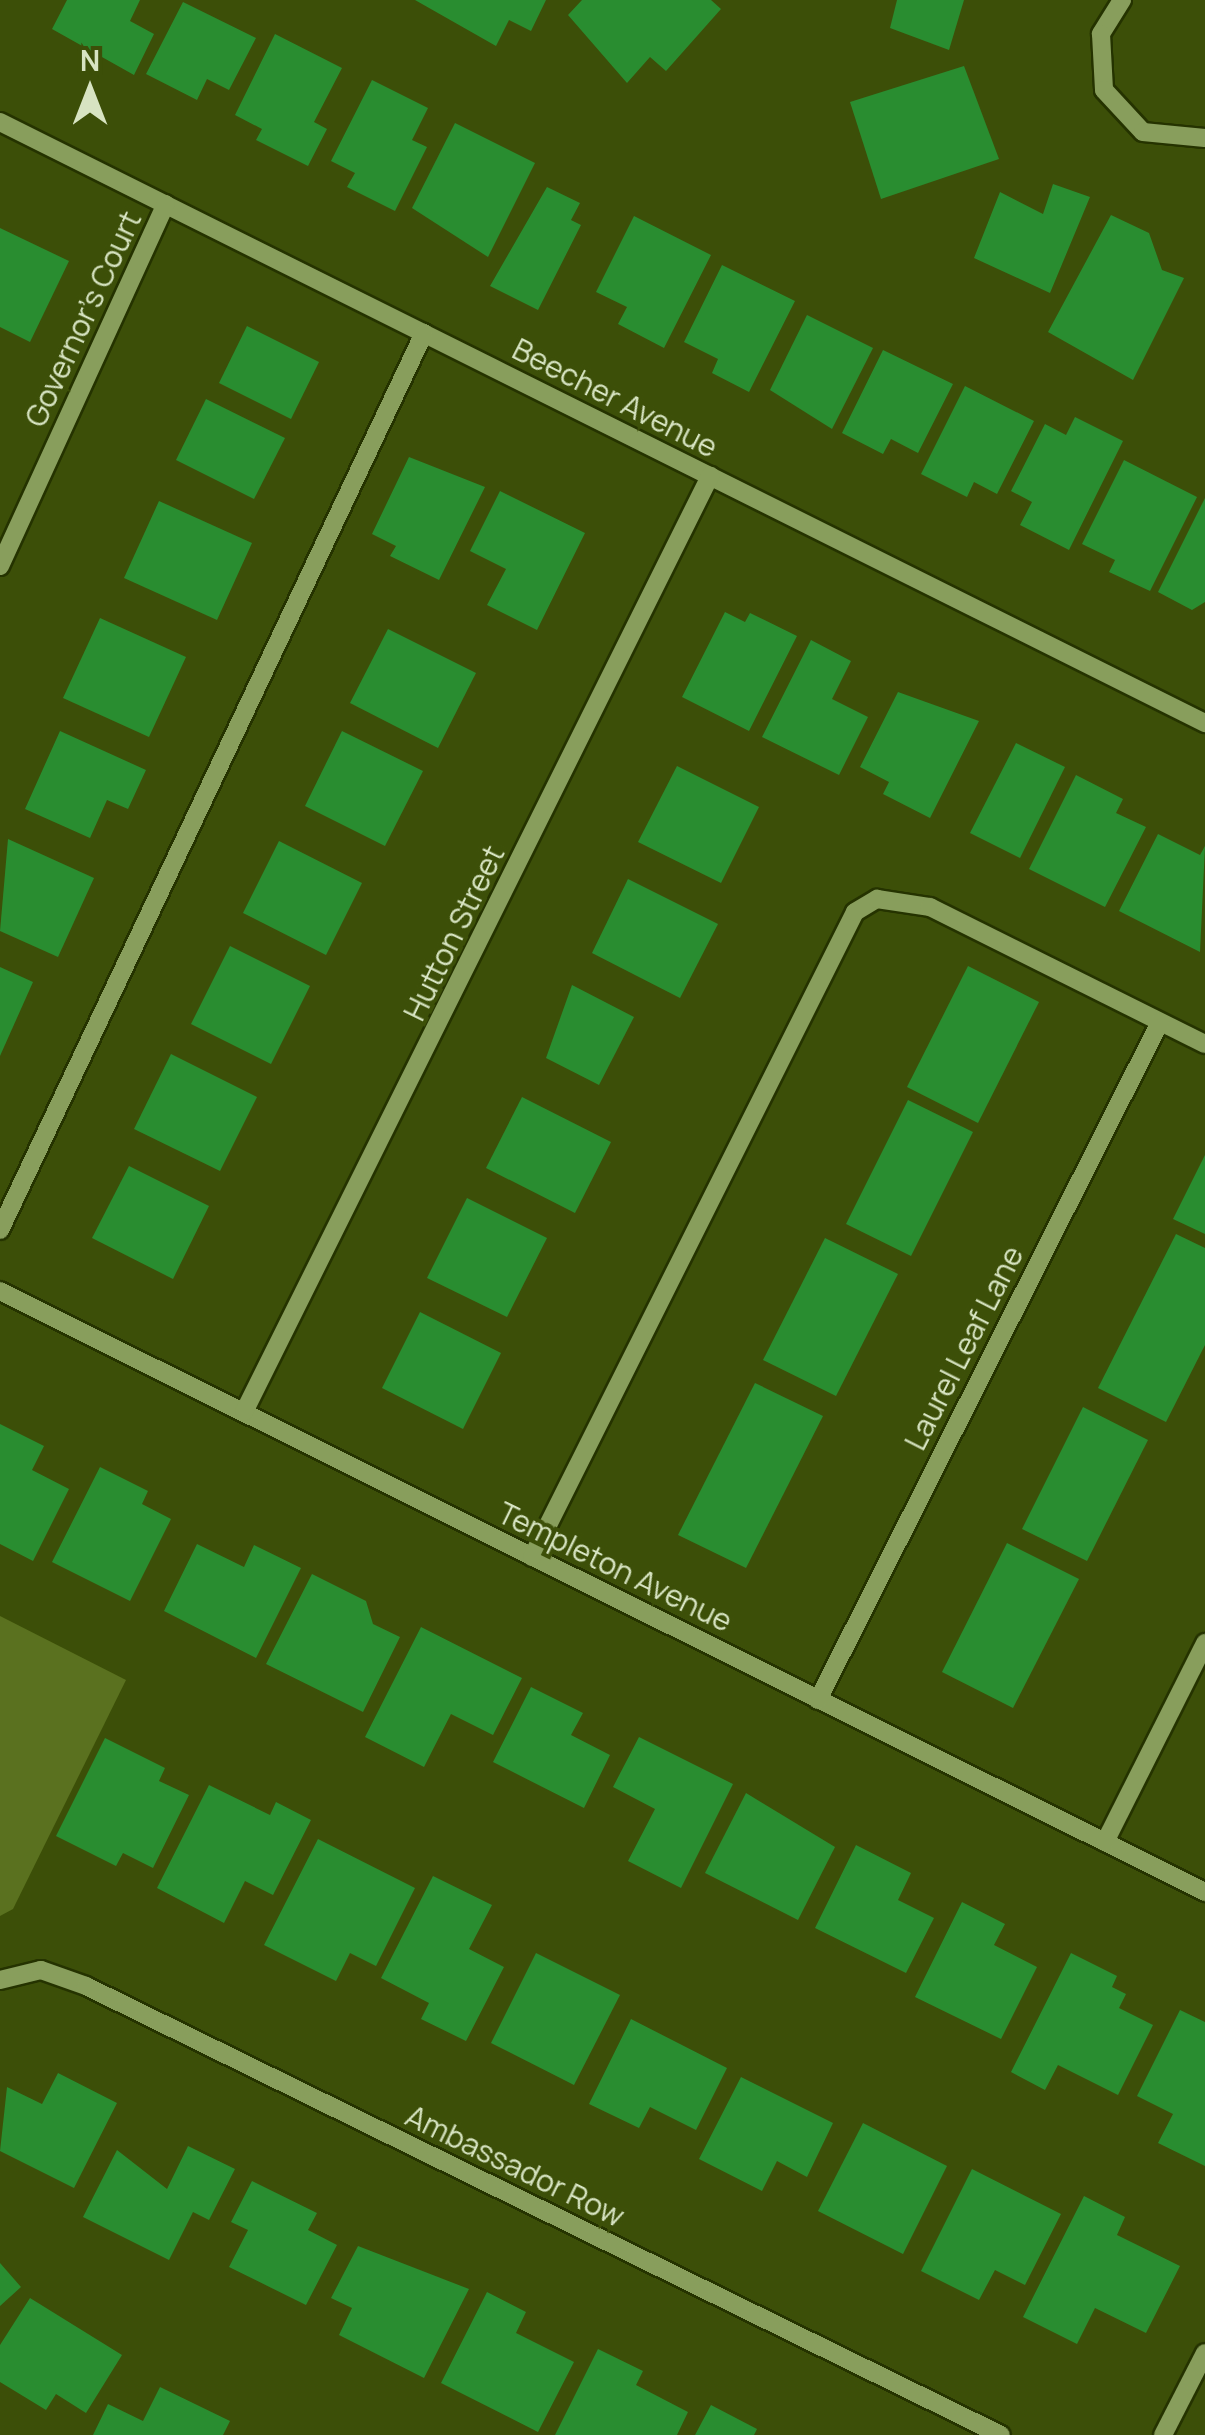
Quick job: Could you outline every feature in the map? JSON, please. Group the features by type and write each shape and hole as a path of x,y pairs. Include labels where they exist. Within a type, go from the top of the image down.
{"street":[{"path":"1122,0 1101,34 1104,90 1143,132 1205,138"},
{"name":"Beecher Avenue","path":"0,122 1205,723"},
{"name":"Governor's Court","path":"0,566 166,204"},
{"path":"0,1230 424,333"},
{"name":"Hutton Street","path":"244,1412 710,476"},
{"path":"532,1557 855,912 877,899 930,907 1205,1044"},
{"name":"Laurel Leaf Lane","path":"818,1700 1160,1022"},
{"name":"Templeton Avenue","path":"0,1291 1205,1892"},
{"path":"1104,1842 1205,1643"},
{"name":"Ambassador Row","path":"0,1980 40,1970 86,1986 1002,2435"},
{"path":"1162,2435 1205,2353"}],"green space":[{"path":"0,1616 126,1680 13,1909 0,1916"}],"building":[{"path":"67,0 140,0 130,21 154,34 134,75 52,29"},
{"path":"415,0 546,0 531,31 509,20 496,46"},
{"path":"582,0 711,0 721,9 666,71 650,57 627,83 568,15"},
{"path":"897,0 964,0 949,50 890,28"},
{"path":"183,2 256,38 229,90 207,79 197,100 146,74"},
{"path":"275,34 342,68 314,122 327,129 308,166 256,140 262,129 235,115"},
{"path":"964,66 999,159 881,199 850,102"},
{"path":"372,80 428,108 412,140 427,147 395,211 347,187 355,173 331,161"},
{"path":"455,123 535,163 488,257 412,208"},
{"path":"1053,184 1090,197 1050,293 974,258 1000,192 1043,214"},
{"path":"547,187 580,203 571,220 581,225 538,310 490,286"},
{"path":"1111,215 1149,233 1162,270 1184,278 1133,380 1048,332"},
{"path":"634,216 711,255 664,348 618,324 627,307 596,292"},
{"path":"0,228 69,261 30,342 0,327"},
{"path":"722,265 795,301 749,392 712,373 718,359 684,342"},
{"path":"807,315 873,348 832,429 770,390"},
{"path":"247,326 319,362 291,419 219,383"},
{"path":"883,350 953,384 918,453 891,439 883,454 842,433"},
{"path":"965,386 1034,421 997,494 974,482 967,497 921,474"},
{"path":"206,399 285,438 254,499 176,460"},
{"path":"1075,417 1123,441 1069,550 1020,525 1032,502 1011,491 1045,424 1066,435"},
{"path":"409,457 485,487 439,580 390,556 396,546 372,534"},
{"path":"1124,460 1197,497 1150,591 1109,572 1115,560 1082,544"},
{"path":"500,491 585,533 537,630 487,605 506,569 470,551"},
{"path":"1205,498 1205,602 1192,610 1158,592"},
{"path":"159,501 252,543 217,620 124,578"},
{"path":"725,612 745,622 750,613 797,636 749,731 682,697"},
{"path":"100,618 186,657 149,737 63,698"},
{"path":"388,629 476,673 438,748 350,703"},
{"path":"811,640 851,661 832,699 868,717 839,775 762,737"},
{"path":"898,692 979,721 930,818 883,794 889,782 860,767"},
{"path":"60,731 146,770 128,809 107,800 90,838 25,809"},
{"path":"342,731 423,771 385,846 305,806"},
{"path":"1016,743 1065,767 1020,858 970,833"},
{"path":"677,766 759,807 721,883 638,842"},
{"path":"1076,775 1123,799 1116,813 1146,827 1105,907 1029,869"},
{"path":"1158,834 1200,855 1205,846 1200,952 1119,911"},
{"path":"8,839 94,878 58,957 0,931"},
{"path":"279,841 362,883 326,955 243,913"},
{"path":"628,879 718,924 680,998 592,953"},
{"path":"230,946 310,986 271,1064 191,1024"},
{"path":"968,966 1039,1002 978,1123 907,1087"},
{"path":"0,967 33,982 0,1056"},
{"path":"572,985 634,1017 599,1085 546,1058"},
{"path":"171,1054 257,1097 220,1171 134,1129"},
{"path":"522,1097 611,1142 575,1213 486,1168"},
{"path":"908,1100 973,1132 911,1256 846,1224"},
{"path":"1205,1155 1205,1234 1173,1219"},
{"path":"129,1166 209,1206 173,1279 92,1238"},
{"path":"467,1198 547,1238 507,1317 427,1278"},
{"path":"1176,1234 1205,1248 1205,1345 1166,1422 1098,1388"},
{"path":"825,1238 898,1274 836,1396 763,1360"},
{"path":"420,1312 501,1353 463,1429 382,1388"},
{"path":"755,1383 823,1416 746,1568 678,1535"},
{"path":"1083,1407 1148,1440 1087,1561 1022,1529"},
{"path":"0,1424 44,1446 32,1470 69,1489 33,1561 0,1544"},
{"path":"100,1467 148,1491 142,1504 171,1519 130,1601 52,1562"},
{"path":"1007,1543 1079,1579 1013,1708 942,1672"},
{"path":"197,1544 244,1567 254,1545 301,1568 256,1658 164,1611"},
{"path":"312,1574 366,1601 373,1624 400,1637 363,1712 266,1664"},
{"path":"421,1627 522,1678 493,1735 451,1714 424,1767 365,1737"},
{"path":"531,1687 583,1713 571,1735 610,1755 584,1808 493,1762"},
{"path":"639,1737 733,1784 681,1888 628,1861 655,1809 613,1787"},
{"path":"105,1738 165,1768 159,1781 189,1795 153,1868 123,1853 116,1866 56,1836"},
{"path":"209,1785 270,1815 276,1802 311,1820 273,1895 245,1881 224,1923 157,1888"},
{"path":"746,1793 835,1847 798,1920 705,1873"},
{"path":"318,1839 415,1888 376,1966 350,1953 336,1981 264,1945"},
{"path":"856,1845 911,1873 898,1900 934,1918 906,1973 815,1928"},
{"path":"433,1876 492,1905 469,1949 504,1967 466,2041 421,2019 429,2003 381,1978"},
{"path":"962,1902 1005,1924 994,1945 1037,1967 1001,2039 915,1997"},
{"path":"536,1953 620,1995 574,2085 491,2043"},
{"path":"1071,1953 1117,1976 1112,1987 1126,1994 1119,2008 1153,2025 1118,2095 1058,2065 1045,2090 1011,2072"},
{"path":"1180,2010 1205,2022 1205,2166 1158,2143 1173,2114 1137,2096"},
{"path":"631,2019 727,2068 696,2130 650,2107 639,2128 589,2104"},
{"path":"58,2073 117,2103 74,2188 0,2151 7,2087 42,2104"},
{"path":"741,2077 833,2123 807,2177 777,2161 762,2191 699,2159"},
{"path":"863,2123 947,2166 903,2254 818,2211"},
{"path":"188,2146 235,2169 209,2220 193,2212 169,2260 83,2217 117,2150 167,2189"},
{"path":"972,2169 1061,2214 1025,2285 995,2270 979,2300 921,2271"},
{"path":"252,2181 317,2213 308,2230 337,2245 306,2305 229,2267 248,2230 231,2222"},
{"path":"1084,2196 1125,2217 1117,2235 1180,2266 1146,2333 1095,2308 1077,2344 1023,2317"},
{"path":"358,2246 469,2289 424,2378 339,2335 352,2308 331,2298"},
{"path":"0,2263 21,2287 0,2306"},
{"path":"487,2292 526,2312 516,2333 574,2362 538,2432 441,2383"},
{"path":"30,2298 122,2355 86,2413 56,2394 46,2410 0,2382 0,2345"},
{"path":"598,2349 643,2371 636,2385 688,2412 677,2435 555,2435"},
{"path":"160,2387 230,2421 223,2435 93,2435 108,2404 143,2421"},
{"path":"711,2405 757,2429 754,2435 695,2435"}]}
